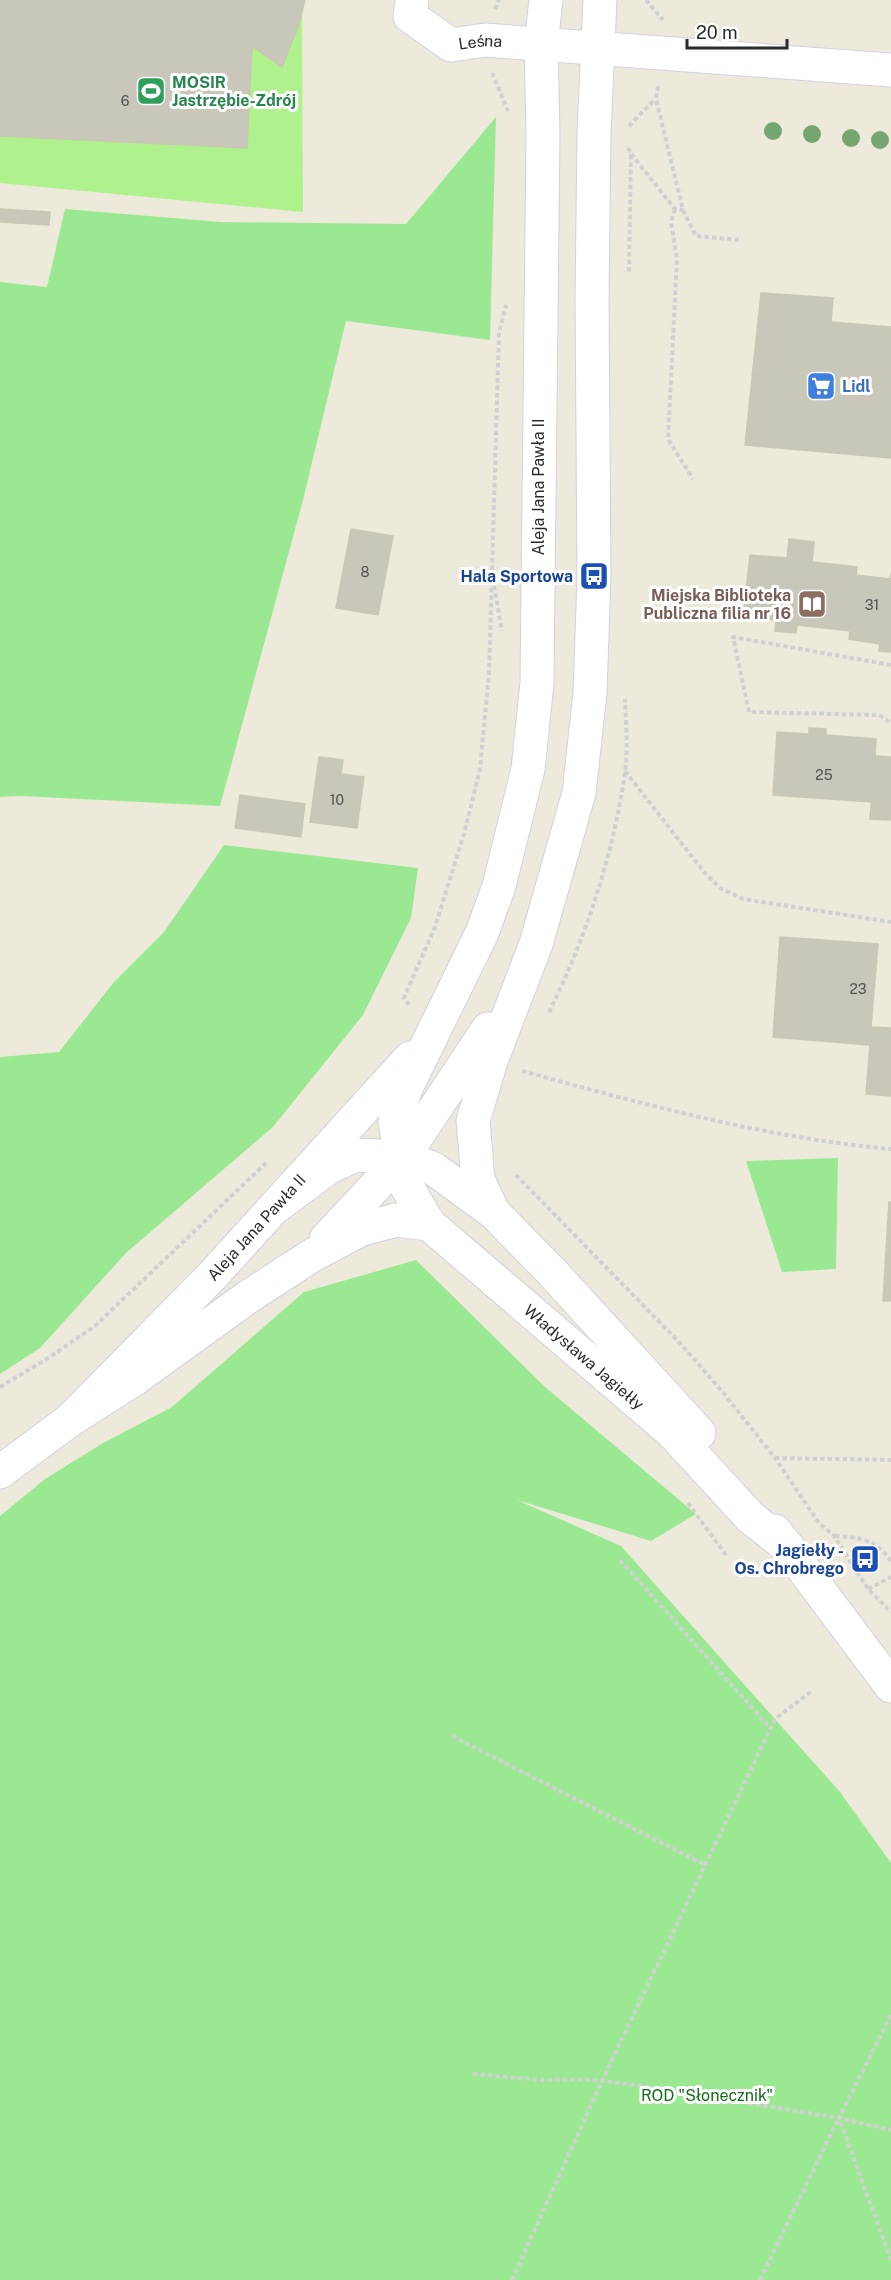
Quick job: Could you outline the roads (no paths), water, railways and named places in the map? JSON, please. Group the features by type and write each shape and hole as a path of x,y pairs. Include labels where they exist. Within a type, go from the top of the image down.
{"street":[{"name":"Leśna","path":"412,0 411,16 452,45 485,40 541,44"},
{"name":"Aleja Jana Pawła II","path":"70,1420 277,1206 425,1020 482,933 499,886 530,758 537,683 543,133 541,44 546,0"},
{"name":"Aleja Jana Pawła II","path":"493,1212 477,1179 472,1121 491,1060 536,944 579,794 590,693 594,576 592,300 600,0"},
{"path":"541,44 891,70"},
{"name":"Aleja Jana Pawła II","path":"311,1256 403,1157 474,1053 536,944"},
{"name":"Aleja Jana Pawła II","path":"403,1157 395,1122 425,1020"},
{"name":"Władysława Jagiełły","path":"277,1206 328,1168 355,1155 403,1157 434,1169 493,1212 552,1272 689,1421 788,1547 891,1686"},
{"name":"Władysława Jagiełły","path":"403,1157 407,1187 429,1224 672,1433 750,1517 788,1547"},
{"name":"Aleja Jana Pawła II","path":"0,1472 70,1420 136,1378 248,1297 311,1256 362,1229 396,1220 429,1224"}],"place":[{"name":"MOSIR Jastrzębie-Zdrój","path":"151,91"},
{"name":"Lidl","path":"821,386"},
{"name":"Hala Sportowa","path":"594,576"},
{"name":"Miejska Biblioteka Publiczna filia nr 16","path":"812,604"},
{"name":"Jagiełły - Os. Chrobrego","path":"865,1559"}],"park label":[{"name":"ROD \"Słonecznik\"","path":"707,2095"}]}
